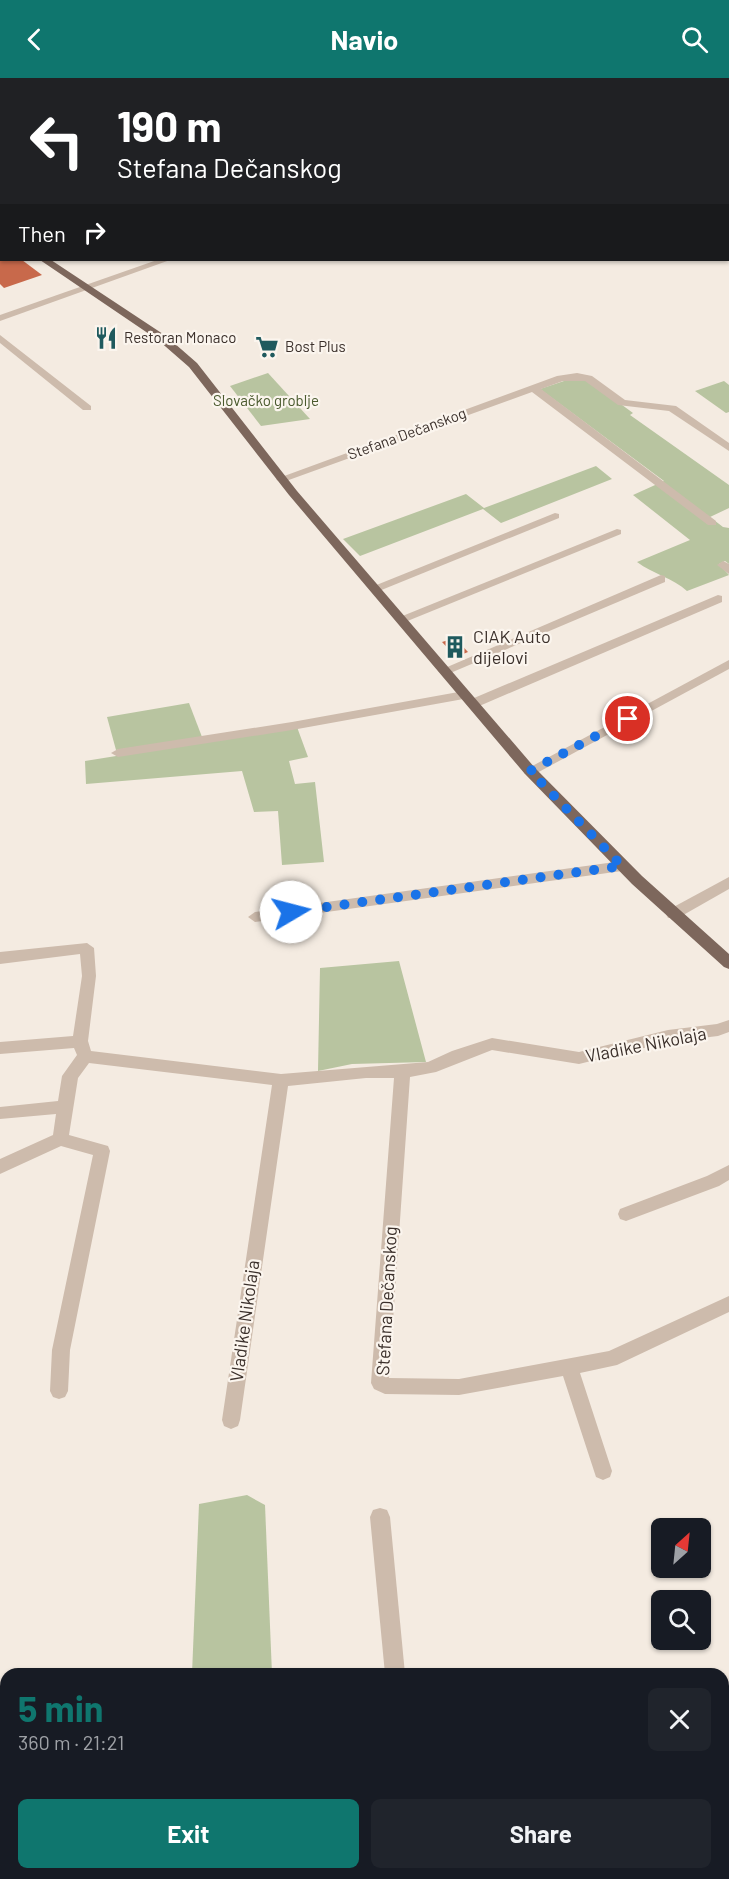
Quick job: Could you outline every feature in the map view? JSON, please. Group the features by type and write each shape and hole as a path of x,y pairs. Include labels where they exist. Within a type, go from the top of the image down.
{"main road":[{"path":"46,261 180,352 208,381 282,479 530,771 622,866 729,963"}],"street":[{"path":"0,318 84,286 162,261"},
{"path":"0,338 87,408"},
{"name":"Stefana Dečanskog","path":"282,479 561,378 577,376 588,378 622,403 663,405 672,408 729,448"},
{"path":"533,388 712,523"},
{"path":"375,588 555,516"},
{"path":"401,619 617,532"},
{"path":"444,671 661,579"},
{"path":"118,753 468,700 718,599"},
{"path":"530,771 729,664"},
{"path":"255,917 622,866"},
{"path":"673,914 729,882"},
{"path":"0,958 87,948 89,976 83,1048 70,1076 60,1139"},
{"name":"Vladike Nikolaja","path":"0,1048 83,1048 281,1080 430,1068 458,1055 492,1044 579,1059 668,1036 718,1030 729,1026"},
{"name":"Stefana Dečanskog","path":"402,1072 380,1383 385,1386 459,1387 611,1359 729,1304"},
{"name":"Vladike Nikolaja","path":"231,1420 281,1080"},
{"path":"0,1113 65,1107"},
{"path":"0,1167 60,1139 102,1151 61,1350 59,1391"},
{"path":"626,1214 713,1181 729,1172"},
{"path":"569,1368 603,1471"},
{"path":"381,1517 394,1668"}],"green space":[{"name":"Slovačko groblje","path":"268,373 310,419 261,426 230,386"},
{"path":"570,379 588,380 633,413 630,415 729,485 729,508 710,517 723,527 729,528 729,564 725,561 719,564 729,575 687,591 637,562 690,540 633,495 664,481 540,389"},
{"path":"724,381 729,385 729,412 726,413 695,391"},
{"path":"596,466 612,479 501,523 483,509 360,556 343,539 466,494 484,508"},
{"path":"189,703 202,737 116,750 107,717"},
{"path":"297,727 308,757 289,761 295,784 315,782 324,862 282,865 278,811 254,812 242,771 86,784 85,761"},
{"path":"399,961 426,1062 352,1064 318,1071 320,968"},
{"path":"247,1495 265,1505 272,1668 192,1668 199,1504"}],"building":[{"path":"0,261 23,261 42,275 4,288 0,284"},
{"name":"CIAK Auto dijelovi","path":"455,638 468,652 456,657 442,642"}],"place":[{"name":"Restoran Monaco","path":"106,338"},
{"name":"Bost Plus","path":"267,347"},
{"name":"CIAK Auto dijelovi","path":"455,647"}],"route":[{"path":"291,912 622,866 530,771 628,719"}]}
